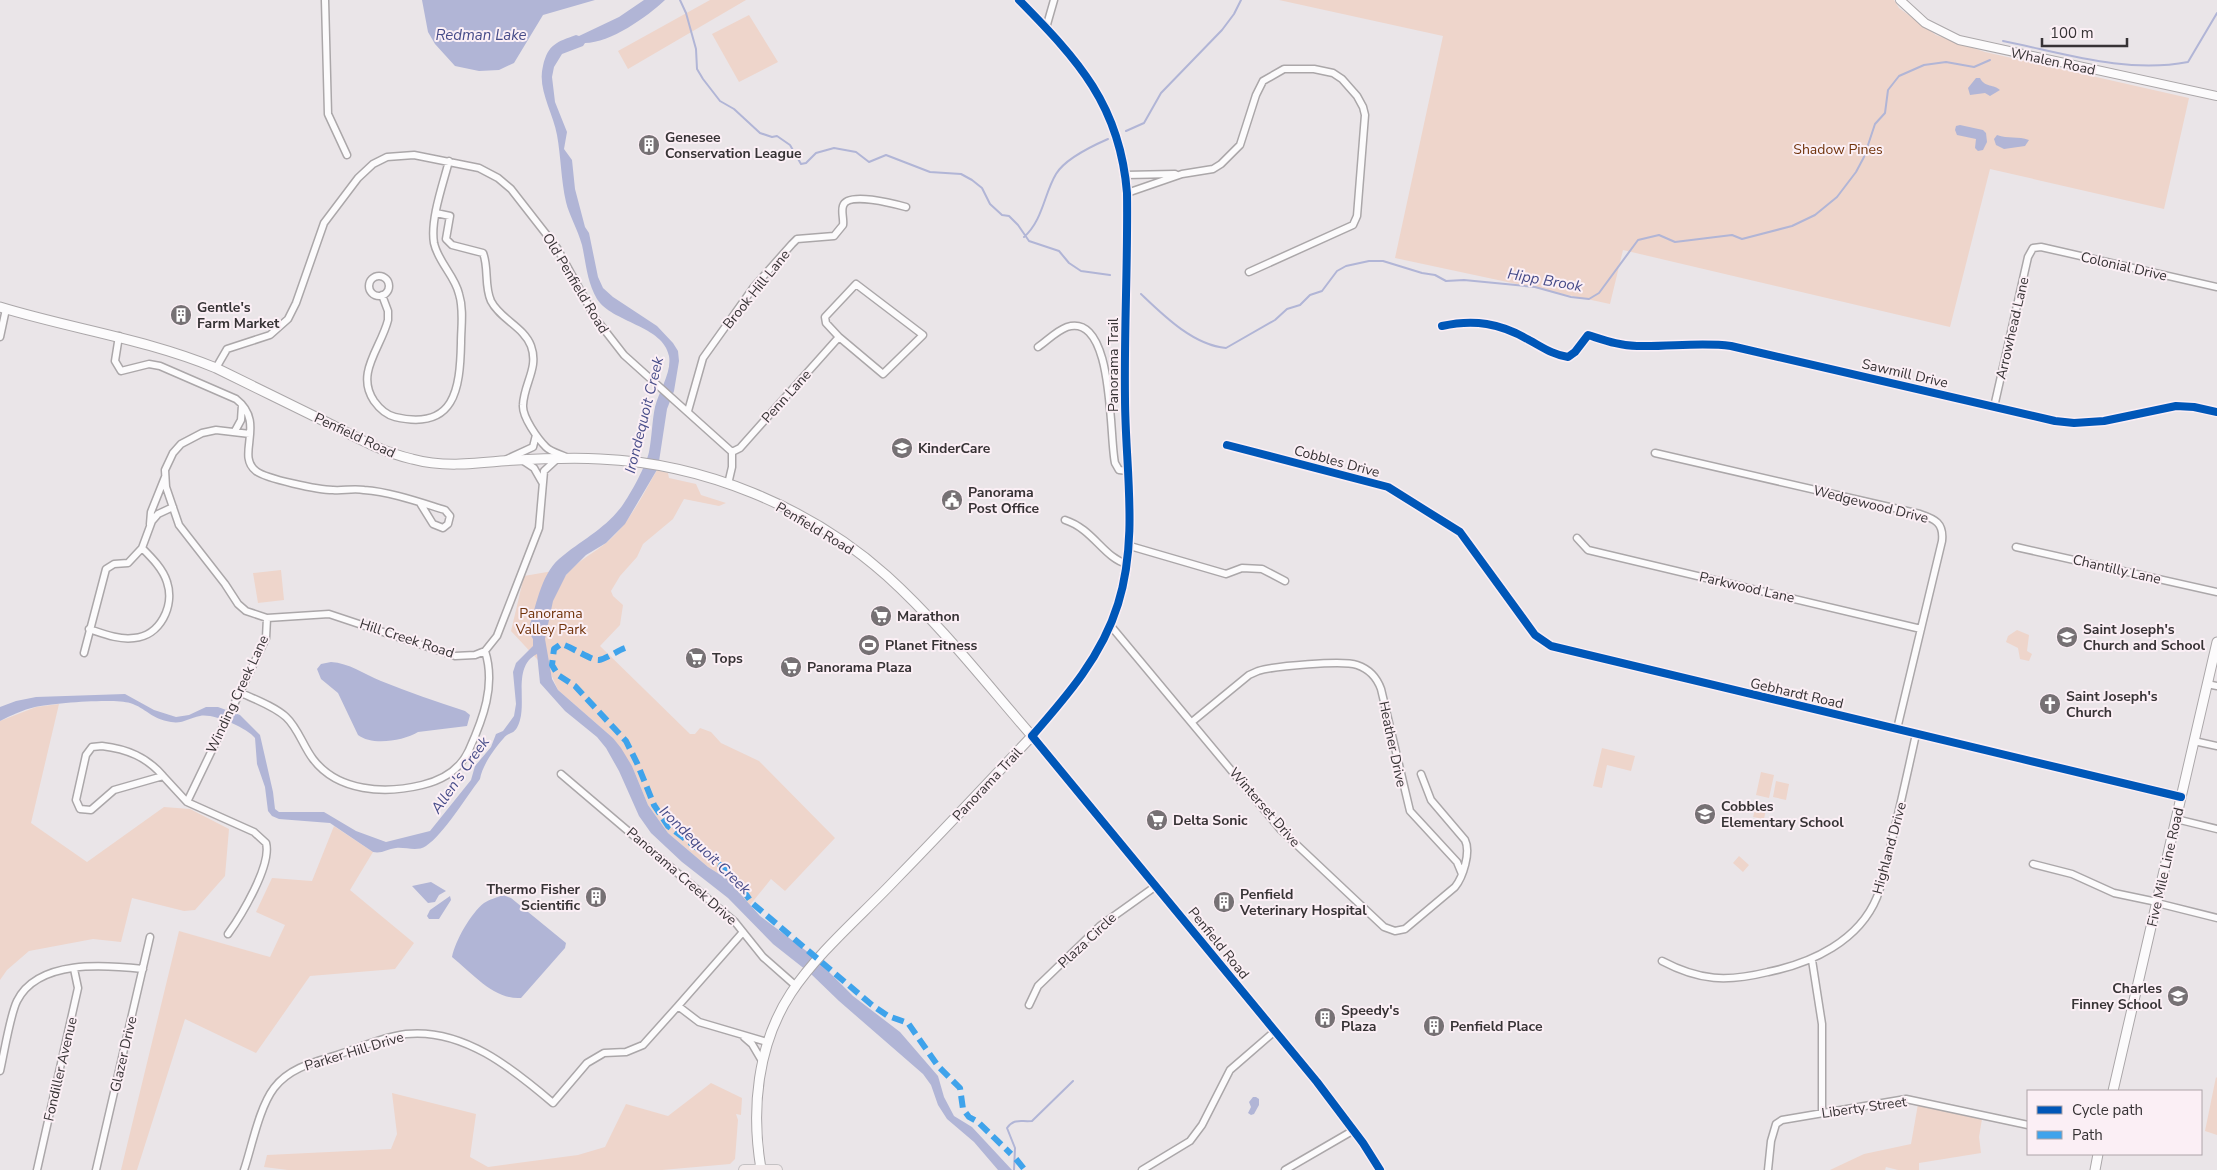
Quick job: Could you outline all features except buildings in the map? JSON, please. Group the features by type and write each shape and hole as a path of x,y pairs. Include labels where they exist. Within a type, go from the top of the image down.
{"main road":[{"name":"Penfield Road","path":"3,308 163,347 216,368 375,447 396,455 437,463 478,464 501,461 557,459 628,461 666,467 728,484 778,504 823,530 884,574 941,631 1032,736"},
{"name":"Five Mile Line Road","path":"2113,1090 2217,642"},
{"name":"Panorama Trail","path":"761,1170 756,1103 762,1061 767,1042 778,1015 796,986 821,957 1032,736"},
{"path":"2094,1170 2098,1155"},
{"path":"744,1170 777,1170"}],"street":[{"path":"325,0 328,114 347,155"},
{"name":"Panorama Trail","path":"1019,0 1046,28 1085,75 1107,110 1119,140 1127,193 1125,397 1130,546 1127,564 1120,599 1110,625 1082,676 1032,736"},
{"path":"1046,28 1054,0"},
{"name":"Whalen Road","path":"1900,0 1925,23 1959,40 2217,96"},
{"path":"1125,175 1182,174 1213,169 1235,152 1244,137 1258,90 1263,81 1279,70 1294,68 1328,72 1342,79 1357,96 1365,115 1357,216 1353,224 1249,272"},
{"name":"Old Penfield Road","path":"216,368 228,349 270,335 288,319 296,303 324,223 348,191 374,164 387,157 403,154 449,161 485,171 511,189 557,248 596,319 624,355 650,381 688,411 732,452"},
{"path":"382,295 388,311 388,320 367,371 368,390 378,406 395,416 421,418 439,413 447,408 455,396 459,384 462,305 459,292 434,244 433,228 449,161"},
{"path":"1127,193 1182,174"},
{"name":"Brook Hill Lane","path":"688,411 703,358 753,288 797,239 834,236 843,225 842,206 845,202 853,199 877,200 906,207"},
{"path":"436,213 450,216 446,239 452,246 483,253 486,260 486,278 491,302 530,343 535,359 523,405 524,415 546,448 570,459"},
{"name":"Colonial Drive","path":"2031,250 2041,246 2217,287"},
{"name":"Arrowhead Lane","path":"1994,407 2031,250"},
{"path":"856,284 923,335 888,372 880,373 840,337 826,324 825,317 856,284"},
{"path":"0,337 3,308"},
{"name":"Sawmill Drive","path":"1442,326 1464,321 1489,323 1513,331 1554,354 1568,357 1572,356 1588,335 1609,342 1636,346 1704,344 1731,346 2055,421 2074,423 2104,421 2176,406 2194,407 2217,412"},
{"path":"1038,348 1067,327 1084,328 1093,336 1109,388 1115,463 1119,470 1128,471"},
{"path":"119,336 115,361 121,371 149,364 160,366 236,399 242,404 252,421 248,458 251,466 263,474 327,490 363,489 420,503 445,510 450,516 448,524 443,528 433,524 420,503"},
{"name":"Penn Lane","path":"732,452 741,447 840,337"},
{"path":"234,431 241,420 242,404"},
{"path":"150,526 151,512 165,476 165,470 173,453 190,438 216,430 250,434"},
{"path":"501,461 533,447 536,435"},
{"name":"Cobbles Drive","path":"1226,445 1388,487 1460,532"},
{"path":"728,484 732,468 732,452"},
{"name":"Wedgewood Drive","path":"1655,453 1933,519 1941,526 1943,534 1897,729"},
{"path":"239,692 287,718 312,757 336,778 369,788 408,788 440,779 453,772 468,753 480,724 488,693 490,668 485,651 497,636 512,595 533,550 540,528 544,470 557,459"},
{"path":"522,460 534,468 542,482"},
{"name":"Winding Creek Lane","path":"165,476 166,487 182,530 226,584 238,604 246,611 268,618 266,638 187,802"},
{"path":"84,653 106,569 114,564 128,563 142,548 150,526 158,514 173,507"},
{"path":"1065,520 1085,529 1117,560 1127,564"},
{"name":"Gebhardt Road","path":"1460,532 1535,635 1551,646 2181,797"},
{"name":"Parkwood Lane","path":"1576,538 1588,550 1921,629"},
{"path":"1130,546 1226,574 1242,568 1262,568 1285,581"},
{"name":"Chantilly Lane","path":"2016,547 2217,592"},
{"path":"89,629 115,638 136,638 154,630 164,617 169,599 167,582 157,564 142,548"},
{"name":"Hill Creek Road","path":"268,618 329,614 444,653 475,655 485,651"},
{"name":"Winterset Drive","path":"1110,625 1193,721 1281,830 1384,927 1395,931 1405,929 1455,888 1461,877"},
{"name":"Heather Drive","path":"1193,721 1249,675 1258,670 1346,663 1365,668 1373,675 1381,689 1410,811 1457,862 1460,867 1461,877"},
{"path":"2207,684 2217,686"},
{"name":"Highland Drive","path":"1662,961 1696,976 1724,980 1790,968 1812,960 1837,944 1855,929 1876,898 1888,859 1916,734"},
{"name":"Penfield Road","path":"1032,736 1275,1031 1354,1130 1380,1170"},
{"path":"2194,741 2217,746"},
{"path":"163,776 114,790 88,811 80,809 76,803 86,755 89,749 94,746 112,747 140,756 152,763 187,802 254,832 266,843 267,858 242,915 228,934"},
{"name":"Panorama Creek Drive","path":"560,774 735,922 770,964 796,986"},
{"name":"Heather Drive","path":"1421,774 1432,800 1467,844 1461,877"},
{"path":"2176,819 2217,829"},
{"path":"2033,864 2072,874 2114,892 2217,918"},
{"name":"Plaza Circle","path":"1029,1005 1038,986 1100,926 1156,886"},
{"name":"Parker Hill Drive","path":"244,1170 266,1102 274,1088 285,1077 301,1067 390,1037 412,1034 438,1035 460,1042 509,1066 553,1103 586,1063 604,1053 626,1052 643,1045 743,932"},
{"name":"Glazer Drive","path":"96,1170 150,937"},
{"path":"1812,960 1822,1024 1822,1113"},
{"path":"0,1071 17,1001 28,987 45,974 99,964 143,969"},
{"name":"Fondiller Avenue","path":"37,1170 78,988 74,968"},
{"path":"678,1006 698,1022 767,1042"},
{"path":"1142,1170 1190,1141 1202,1125 1230,1070 1275,1031"},
{"path":"741,1034 752,1044 762,1061"},
{"name":"Liberty Street","path":"1768,1170 1771,1141 1776,1124 1782,1120 1822,1113 1912,1100 2027,1125"},
{"path":"1285,1170 1354,1130"}],"green space":[{"path":"710,0 746,0 628,69 618,51"},
{"name":"Shadow Pines","path":"1279,0 1894,0 1899,8 1936,35 1985,52 2189,98 2164,209 1990,169 1950,327 1623,250 1610,304 1395,258 1443,36"},
{"path":"749,15 778,62 739,82 712,34"},
{"name":"Panorama Valley Park","path":"657,470 668,473 669,478 696,484 701,495 726,503 719,506 684,499 673,519 643,544 637,557 620,576 611,591 613,596 623,605 620,625 600,646 690,734 695,734 700,728 711,732 721,743 759,761 835,838 785,891 771,879 750,905 727,879 708,867 668,833 648,805 632,766 613,738 558,690 551,674 511,631 524,576 553,571 562,581 577,564 606,543 622,527"},
{"path":"281,570 284,600 258,603 253,573"},
{"path":"2017,630 2029,635 2027,651 2032,654 2029,661 2020,659 2018,648 2006,642 2008,636"},
{"path":"59,704 31,823 87,862 164,807 190,809 229,829 225,876 195,910 184,911 132,898 121,942 93,939 29,951 7,970 0,980 0,721 36,707"},
{"path":"1602,748 1635,756 1631,771 1607,765 1602,788 1593,786"},
{"path":"1761,772 1774,775 1769,798 1756,795"},
{"path":"1776,781 1789,784 1786,800 1773,797"},
{"path":"1757,802 1767,804 1764,819 1753,817"},
{"path":"334,826 373,852 350,890 414,943 395,969 310,976 256,1053 185,1019 137,1170 121,1170 179,931 270,957 285,925 256,912 272,878 312,881"},
{"path":"1739,856 1749,865 1743,872 1733,863"},
{"path":"2217,1078 2217,1135 2205,1131"},
{"path":"711,1083 742,1098 741,1115 736,1114 738,1120 735,1159 730,1164 662,1170 288,1170 264,1167 267,1155 391,1149 397,1134 392,1093 476,1114 470,1157 488,1167 578,1155 605,1147 626,1104 668,1116"},
{"path":"1918,1104 1982,1119 1979,1137 1981,1153 1919,1163 1919,1170 1898,1170 1886,1167 1885,1170 1830,1170 1864,1154 1911,1144"}],"water":[{"name":"Redman Lake","path":"422,0 595,0 543,15 514,63 499,70 479,71 455,66 435,44 428,32"},
{"path":"644,0 665,0 648,14 617,34 606,39 585,43 583,46 562,54 554,67 552,77 555,102 567,132 564,149 572,160 575,189 585,227 589,233 598,277 603,288 613,297 657,326 673,343 678,351 679,361 674,391 667,409 658,468 625,524 606,543 586,555 566,575 553,601 545,639 552,679 558,690 613,738 621,748 632,766 648,805 668,833 708,867 727,879 760,916 813,956 853,996 900,1032 938,1076 944,1097 954,1116 972,1127 1012,1170 998,1170 974,1142 947,1119 938,1105 931,1085 923,1074 811,974 773,944 728,898 682,862 651,833 639,816 619,771 606,748 597,737 565,711 540,683 537,654 525,666 520,720 516,729 506,736 496,748 486,763 480,779 440,833 433,841 419,849 396,848 373,852 330,823 279,819 272,816 268,811 265,787 257,764 255,738 245,730 221,719 200,716 183,722 164,721 130,703 98,701 43,705 17,713 0,721 0,707 36,697 125,694 154,710 176,717 189,715 206,707 218,707 240,715 260,735 275,809 279,812 324,812 356,831 386,842 430,831 471,780 475,766 491,747 496,734 503,731 514,716 516,704 513,672 516,663 533,646 533,639 528,631 539,593 547,574 559,559 608,522 622,506 645,465 649,452 655,407 669,368 669,356 665,346 658,338 604,307 594,293 582,245 566,202 557,135 542,83 545,59 554,45 576,35 579,36 619,17"},
{"path":"1976,78 1980,78 1987,85 2000,90 1990,96 1985,93 1970,95 1968,88"},
{"path":"1960,125 1983,130 1986,133 1987,142 1983,150 1978,151 1975,148 1976,139 1957,135 1956,126"},
{"path":"1997,135 2029,140 2025,146 2004,149 1996,145 1994,139"},
{"path":"331,662 350,667 391,685 465,711 470,715 467,726 418,732 404,738 388,741 364,738 358,735 338,693 321,679 317,669 321,664"},
{"path":"431,882 446,891 439,895 435,902 428,903 412,886"},
{"path":"503,895 511,898 566,943 565,948 521,998 502,995 493,990 452,957 460,936 474,913 484,903"},
{"path":"450,896 451,900 439,919 429,919 427,916 430,910"},
{"path":"1253,1097 1259,1099 1259,1105 1254,1114 1251,1115 1248,1113 1251,1107 1249,1102"}],"waterway":[{"name":"Hipp Brook","path":"680,0 686,13 696,49 697,69 703,79 720,101 734,109 760,133 772,137 777,136 790,145 801,164 806,163 816,153 834,148 856,152 869,162 886,155 930,172 961,174 982,188 990,204 1002,215 1009,216 1029,241 1059,251 1069,263 1081,271 1110,275"},
{"path":"1126,131 1144,123 1161,93 1222,30 1234,14 1241,0"},
{"name":"Hipp Brook","path":"2003,41 2095,61 2118,64 2165,65 2188,62 2217,13"},
{"name":"Hipp Brook","path":"1141,294 1169,320 1190,335 1214,346 1226,348 1275,320 1287,309 1300,305 1310,295 1322,291 1337,271 1346,266 1369,261 1383,261 1435,275 1446,281 1464,280 1535,287 1571,297 1589,299 1599,293 1638,240 1659,235 1675,242 1732,235 1742,239 1792,226 1815,215 1837,197 1856,172 1864,157 1875,124 1885,113 1888,90 1899,76 1924,65 1946,62 1974,67 1990,60"},
{"path":"1024,237 1035,223 1060,168 1079,154 1108,139"},
{"path":"1014,1170 1015,1148 1007,1128 1012,1123 1018,1121 1032,1121 1073,1081"}],"marked path":[{"path":"625,648 605,658 596,660 561,644 554,649 552,665 558,675 575,686 626,741 654,805 668,826 717,863 728,869 752,903 872,1005 888,1016 908,1023 938,1066 960,1088 963,1109 969,1117 978,1122 1011,1154"},
{"path":"1016,1159 1025,1170"}],"cycle path":[{"path":"1019,0 1060,43 1077,64 1105,109 1123,162 1127,193 1125,398 1129,527 1124,579 1118,604 1103,641 1082,674 1032,736 1317,1082 1363,1143 1380,1170"},
{"path":"1442,326 1465,323 1497,326 1518,334 1552,353 1568,357 1575,352 1588,335 1631,346 1708,344 1731,346 2055,421 2074,423 2104,421 2176,406 2194,407 2217,412"},
{"path":"1227,445 1388,487 1460,532 1535,635 1551,646 2181,797"}],"place":[{"name":"Genesee Conservation League","path":"649,145"},
{"name":"Gentle's Farm Market","path":"181,315"},
{"name":"KinderCare","path":"902,448"},
{"name":"Panorama Post Office","path":"952,500"},
{"name":"Marathon","path":"881,616"},
{"name":"Saint Joseph's Church and School","path":"2067,637"},
{"name":"Planet Fitness","path":"869,645"},
{"name":"Tops","path":"696,658"},
{"name":"Panorama Plaza","path":"791,667"},
{"name":"Saint Joseph's Church","path":"2050,704"},
{"name":"Cobbles Elementary School","path":"1705,814"},
{"name":"Delta Sonic","path":"1157,820"},
{"name":"Thermo Fisher Scientific","path":"596,897"},
{"name":"Penfield Veterinary Hospital","path":"1224,902"},
{"name":"Charles Finney School","path":"2178,996"},
{"name":"Speedy's Plaza","path":"1325,1018"},
{"name":"Penfield Place","path":"1434,1026"}],"water label":[{"name":"Irondequoit Creek","path":"644,415"},
{"name":"Allen's Creek","path":"460,775"},
{"name":"Irondequoit Creek","path":"705,850"}]}
